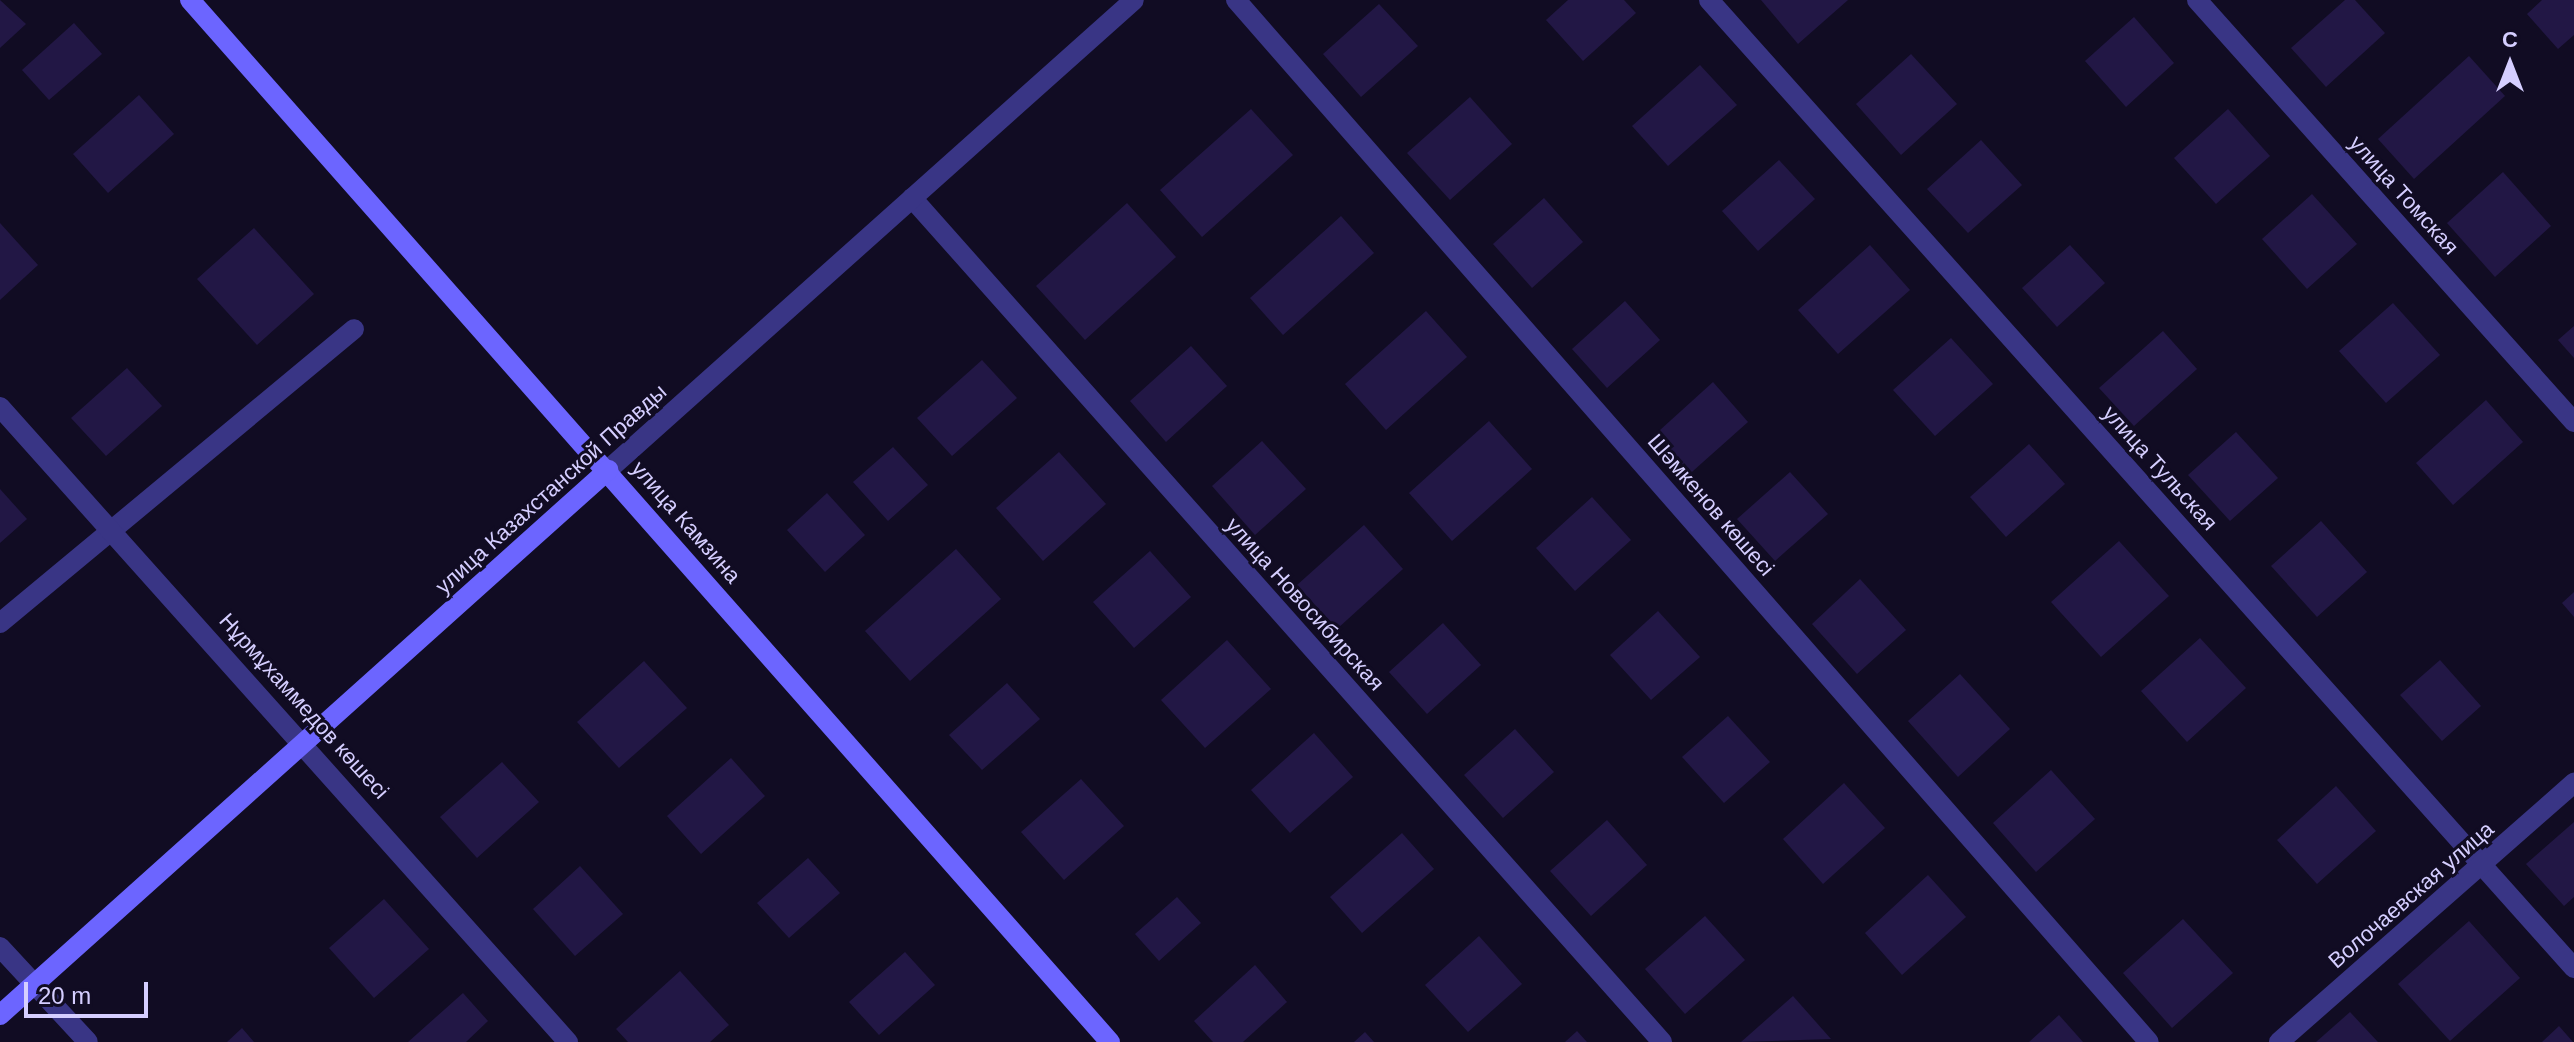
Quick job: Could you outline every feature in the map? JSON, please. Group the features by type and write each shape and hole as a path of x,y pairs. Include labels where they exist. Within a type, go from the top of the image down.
{"main road":[{"name":"улица Камзина","path":"190,0 1110,1042"},
{"name":"улица Казахстанской Правды","path":"0,1015 608,470"}],"street":[{"name":"улица Казахстанской Правды","path":"608,470 1134,0"},
{"name":"Шәмкенов көшесі","path":"1236,0 2149,1042"},
{"name":"улица Тульская","path":"1709,0 2574,968"},
{"name":"улица Томская","path":"2197,0 2574,422"},
{"name":"улица Новосибирская","path":"912,198 1662,1042"},
{"path":"0,623 110,527 354,329"},
{"name":"Нұрмұхаммедов көшесі","path":"0,407 305,742 568,1042"},
{"name":"Волочаевская улица","path":"2279,1042 2574,783"},
{"path":"0,947 88,1042"}],"building":[{"path":"0,0 26,24 0,48"},
{"path":"1568,0 1624,0 1636,13 1583,61 1546,20"},
{"path":"1761,0 1848,0 1798,44"},
{"path":"2345,0 2355,0 2385,33 2326,87 2291,48"},
{"path":"2542,0 2574,0 2574,35 2558,49 2527,14"},
{"path":"1379,4 1418,46 1361,97 1323,54"},
{"path":"2134,17 2174,63 2126,107 2085,61"},
{"path":"74,23 102,54 49,100 22,70"},
{"path":"1911,54 1957,104 1901,155 1856,104"},
{"path":"2469,56 2505,96 2414,179 2378,139"},
{"path":"1700,65 1737,105 1668,166 1632,126"},
{"path":"139,95 174,134 108,193 73,154"},
{"path":"1470,97 1512,144 1450,200 1407,153"},
{"path":"1251,109 1293,155 1202,237 1160,190"},
{"path":"2228,109 2270,156 2216,204 2174,158"},
{"path":"1981,140 2022,185 1968,233 1927,189"},
{"path":"1779,160 1815,199 1758,251 1722,211"},
{"path":"2503,172 2551,226 2495,277 2447,223"},
{"path":"2312,194 2357,244 2307,289 2262,239"},
{"path":"1544,198 1583,242 1532,288 1493,244"},
{"path":"1127,203 1176,257 1085,340 1036,286"},
{"path":"1341,216 1374,253 1283,335 1250,298"},
{"path":"0,223 38,265 0,300"},
{"path":"254,228 314,294 257,345 197,279"},
{"path":"1870,245 1910,290 1838,354 1798,310"},
{"path":"2070,245 2105,283 2057,327 2022,288"},
{"path":"1625,301 1660,340 1607,388 1572,349"},
{"path":"2393,303 2440,355 2386,403 2339,351"},
{"path":"1426,311 1467,357 1386,430 1345,384"},
{"path":"2574,326 2574,358 2558,340"},
{"path":"2163,331 2197,369 2134,426 2099,388"},
{"path":"1951,338 1993,384 1935,436 1893,390"},
{"path":"1191,346 1227,386 1166,442 1130,401"},
{"path":"982,360 1017,398 952,456 917,418"},
{"path":"127,368 162,406 106,456 71,418"},
{"path":"1713,382 1748,422 1684,479 1649,440"},
{"path":"2486,400 2523,442 2453,505 2416,463"},
{"path":"1489,421 1532,469 1452,541 1409,493"},
{"path":"2236,432 2278,478 2230,521 2188,475"},
{"path":"1262,441 1306,489 1255,535 1212,486"},
{"path":"2029,444 2065,484 2006,537 1970,497"},
{"path":"893,447 928,485 888,521 853,482"},
{"path":"1059,452 1106,504 1043,561 996,508"},
{"path":"1790,472 1828,514 1775,561 1737,519"},
{"path":"0,489 27,519 0,543"},
{"path":"827,493 865,535 825,572 787,530"},
{"path":"1592,497 1631,540 1575,591 1536,548"},
{"path":"2321,521 2367,572 2317,617 2271,566"},
{"path":"1364,525 1403,569 1337,629 1297,585"},
{"path":"2119,541 2169,596 2101,657 2051,602"},
{"path":"956,549 1001,599 910,681 865,631"},
{"path":"1150,551 1191,597 1134,648 1093,602"},
{"path":"1860,579 1906,630 1857,674 1812,624"},
{"path":"2574,592 2574,617 2562,603"},
{"path":"1658,611 1700,657 1651,700 1610,655"},
{"path":"1443,623 1481,665 1427,714 1389,672"},
{"path":"2200,638 2246,688 2187,742 2141,691"},
{"path":"1227,640 1271,689 1205,748 1161,700"},
{"path":"2440,660 2481,706 2442,741 2400,695"},
{"path":"644,661 687,708 619,768 577,722"},
{"path":"1960,674 2010,729 1958,777 1908,721"},
{"path":"1007,683 1040,719 982,770 949,735"},
{"path":"1728,716 1770,762 1724,803 1682,757"},
{"path":"1515,729 1554,772 1503,818 1464,775"},
{"path":"1314,733 1353,777 1290,833 1251,790"},
{"path":"731,758 765,796 701,854 667,816"},
{"path":"502,762 539,802 477,858 440,817"},
{"path":"2051,770 2095,819 2036,872 1993,823"},
{"path":"1081,779 1124,826 1064,880 1021,832"},
{"path":"1844,783 1885,828 1823,884 1783,839"},
{"path":"2336,786 2376,831 2317,884 2277,840"},
{"path":"1607,820 1647,865 1591,916 1550,871"},
{"path":"2574,822 2574,897 2564,906 2526,864"},
{"path":"1402,833 1434,869 1362,933 1330,897"},
{"path":"808,858 840,893 789,938 757,903"},
{"path":"580,866 623,914 575,956 533,909"},
{"path":"1928,875 1966,917 1902,975 1865,933"},
{"path":"1177,897 1201,923 1159,961 1135,934"},
{"path":"384,899 429,949 374,998 329,948"},
{"path":"1705,916 1745,960 1685,1014 1645,969"},
{"path":"2183,919 2233,973 2172,1028 2123,973"},
{"path":"2469,921 2520,978 2450,1041 2398,984"},
{"path":"1479,936 1522,984 1468,1032 1425,985"},
{"path":"905,952 935,985 879,1035 849,1002"},
{"path":"1255,965 1287,1002 1243,1042 1213,1042 1194,1021"},
{"path":"680,971 729,1025 710,1042 628,1042 616,1029"},
{"path":"463,993 488,1021 466,1042 408,1042"},
{"path":"1793,996 1831,1039 1741,1042"},
{"path":"2350,1012 2378,1042 2316,1042"},
{"path":"2059,1015 2083,1042 2029,1042"},
{"path":"2559,1026 2573,1042 2542,1042"},
{"path":"242,1028 254,1042 227,1042"},
{"path":"1577,1031 1587,1042 1565,1042"},
{"path":"1365,1032 1374,1042 1354,1042"}]}
